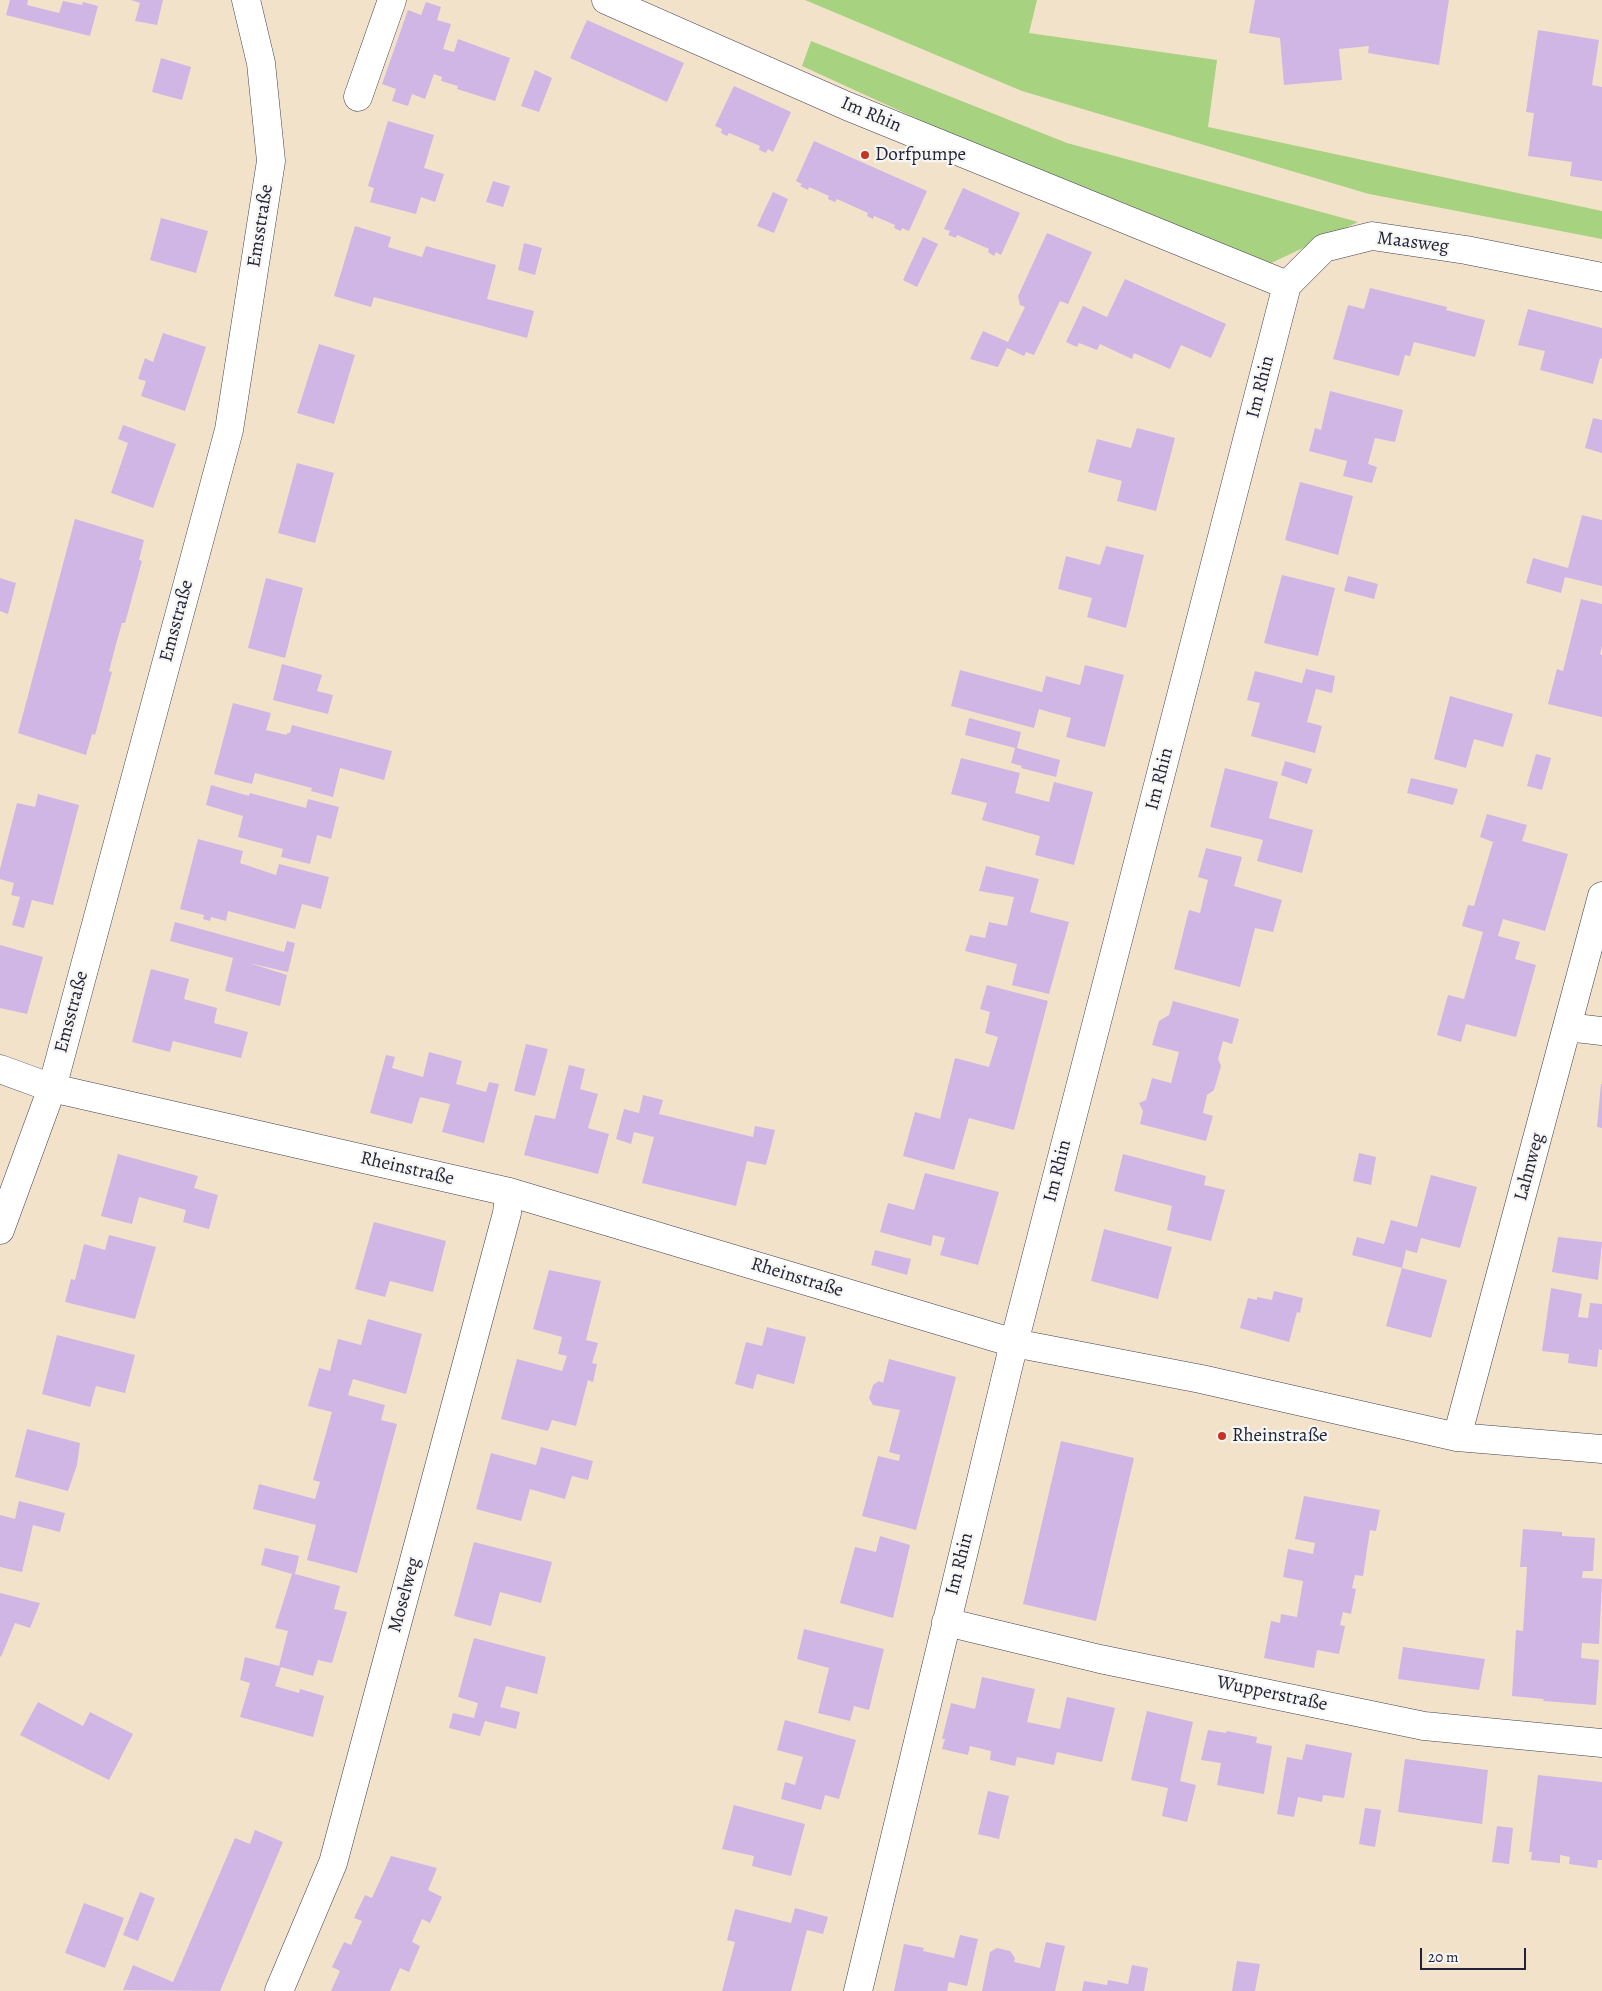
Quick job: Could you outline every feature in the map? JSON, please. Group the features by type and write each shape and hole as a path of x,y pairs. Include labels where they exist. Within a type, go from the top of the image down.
{"street":[{"name":"Emsstraße","path":"0,1230 52,1088 229,430 271,162 261,63 246,0"},
{"path":"358,97 392,0"},
{"name":"Im Rhin","path":"606,0 848,106 1287,285 1014,1343 858,1991"},
{"name":"Maasweg","path":"1287,285 1324,248 1372,236 1466,250 1602,277"},
{"name":"Lahnweg","path":"1456,1437 1602,896"},
{"path":"1567,1027 1602,1031"},
{"name":"Rheinstraße","path":"0,1070 52,1088 509,1192 1014,1343 1201,1379 1456,1437 1602,1450"},
{"name":"Moselweg","path":"279,1991 333,1863 507,1213 509,1192"},
{"name":"Wupperstraße","path":"946,1622 1100,1659 1424,1726 1602,1743"}],"green space":[{"path":"805,0 1037,0 1029,33 1217,60 1208,127 1602,211 1602,239 1369,194 1022,91"},
{"path":"811,41 1067,143 1358,222 1265,266 1031,171 802,66"}],"building":[{"path":"10,0 28,0 27,5 59,13 63,1 82,5 83,2 98,6 90,36 6,15"},
{"path":"131,0 163,0 157,25 135,21 140,3"},
{"path":"1255,0 1449,0 1439,65 1368,53 1369,46 1339,49 1342,80 1284,85 1280,38 1249,33"},
{"path":"426,2 441,7 437,20 451,24 443,49 454,52 458,39 510,58 495,101 457,89 458,86 441,81 442,77 434,74 425,99 412,94 408,106 392,101 396,89 382,84 408,10 421,15"},
{"path":"587,20 684,63 667,102 570,58"},
{"path":"1538,30 1599,40 1592,85 1602,87 1602,181 1570,176 1572,162 1528,156 1534,113 1526,112"},
{"path":"161,58 191,67 182,100 152,92"},
{"path":"535,70 552,78 539,112 521,106"},
{"path":"734,86 791,112 773,152 768,149 766,153 759,150 760,146 729,133 727,136 721,133 722,129 715,126"},
{"path":"388,121 434,135 424,168 444,174 435,202 421,197 416,214 370,202 374,188 368,186"},
{"path":"814,141 927,191 909,231 902,228 901,231 894,228 895,225 874,216 873,219 867,216 868,213 837,199 835,202 828,199 829,196 809,187 808,190 800,186 802,184 796,181"},
{"path":"493,181 510,186 503,207 486,202"},
{"path":"963,188 1020,213 1001,255 996,252 994,256 988,252 989,249 957,235 956,238 948,235 950,231 944,229"},
{"path":"773,192 788,199 774,233 757,226"},
{"path":"161,218 208,231 196,273 150,260"},
{"path":"355,226 391,237 388,247 422,257 426,246 496,265 487,299 534,311 527,338 374,297 371,307 334,296"},
{"path":"1047,233 1092,252 1068,304 1060,301 1034,355 1026,352 1024,356 1007,348 998,367 970,359 983,331 1008,342 1025,307 1020,305 1018,296"},
{"path":"923,237 938,244 917,287 903,280"},
{"path":"524,243 542,248 535,275 518,270"},
{"path":"1125,279 1226,324 1211,358 1181,345 1170,369 1134,353 1132,359 1100,344 1097,350 1079,343 1077,347 1066,342 1083,306 1107,317"},
{"path":"1370,288 1447,307 1446,310 1485,320 1475,357 1414,342 1410,356 1405,355 1399,376 1333,359 1348,305 1364,309"},
{"path":"1528,309 1602,328 1602,359 1600,358 1593,384 1540,370 1545,351 1518,345"},
{"path":"163,333 206,347 185,411 141,396 146,381 138,379 145,358 153,362"},
{"path":"319,344 355,355 334,424 297,413"},
{"path":"1330,391 1403,410 1395,442 1375,438 1368,464 1377,467 1372,483 1343,476 1347,461 1309,451 1315,428 1321,430"},
{"path":"1593,418 1602,420 1602,453 1585,448"},
{"path":"123,425 176,444 153,508 111,493 128,443 118,439"},
{"path":"1137,428 1175,438 1156,511 1117,501 1122,481 1088,472 1097,439 1131,448"},
{"path":"297,463 334,473 315,543 278,533"},
{"path":"1300,482 1353,496 1338,555 1285,540"},
{"path":"1582,515 1602,520 1602,586 1565,577 1561,593 1526,583 1533,558 1568,568"},
{"path":"75,519 144,540 139,560 142,561 125,623 122,623 115,648 109,671 112,672 95,735 92,734 86,755 18,733"},
{"path":"1106,546 1144,555 1126,628 1087,617 1092,598 1058,589 1066,556 1100,565"},
{"path":"1282,575 1335,588 1318,656 1264,643"},
{"path":"1348,576 1378,584 1374,599 1344,591"},
{"path":"0,578 16,583 8,614 0,611"},
{"path":"266,578 303,588 285,658 248,648"},
{"path":"1581,599 1602,604 1602,646 1600,654 1602,655 1602,717 1548,704 1557,669 1563,671"},
{"path":"282,664 322,675 317,691 333,695 328,714 273,700"},
{"path":"1085,665 1124,675 1105,747 1066,737 1071,718 1039,709 1034,728 951,706 960,670 1042,692 1046,676 1080,685"},
{"path":"1306,669 1335,676 1332,693 1316,689 1307,722 1322,726 1315,753 1251,736 1260,703 1247,700 1255,671 1302,683"},
{"path":"1450,696 1513,714 1503,747 1474,739 1466,768 1434,759"},
{"path":"233,703 271,713 266,730 287,735 287,733 290,733 292,725 392,751 384,780 340,768 333,797 311,791 312,788 255,773 252,784 214,774"},
{"path":"969,718 1021,732 1017,748 1060,760 1056,777 1021,768 1022,766 1011,763 1015,748 965,735"},
{"path":"1536,754 1551,758 1542,790 1527,786"},
{"path":"961,758 1020,773 1015,793 1049,802 1054,782 1093,792 1074,865 1035,855 1040,836 982,820 987,803 951,794"},
{"path":"1285,761 1312,769 1307,784 1281,775"},
{"path":"1225,768 1278,782 1269,818 1313,830 1302,873 1257,861 1263,840 1210,827"},
{"path":"1411,778 1458,789 1453,805 1407,793"},
{"path":"211,785 249,796 250,793 306,808 308,799 339,807 331,839 317,835 310,864 281,857 283,849 238,837 243,816 206,805"},
{"path":"38,794 79,805 53,905 32,900 24,928 12,925 20,897 11,895 14,883 0,879 0,869 17,803 35,807"},
{"path":"1487,814 1527,825 1522,841 1568,854 1545,931 1503,919 1498,936 1520,942 1515,959 1536,965 1516,1037 1466,1024 1461,1042 1437,1035 1448,995 1464,999 1483,932 1462,926 1468,905 1474,906 1493,842 1480,837"},
{"path":"198,839 243,851 240,863 276,875 279,864 329,877 321,909 302,904 295,929 228,911 226,921 211,917 210,921 203,919 204,915 180,909"},
{"path":"1206,848 1242,857 1234,886 1282,900 1273,932 1255,928 1240,987 1174,969 1189,910 1200,913 1208,880 1198,877"},
{"path":"986,866 1039,879 1030,912 1069,922 1049,994 1012,985 1017,964 965,951 970,935 985,938 989,922 1007,926 1014,897 979,891"},
{"path":"175,922 284,952 287,941 295,943 288,972 249,963 287,975 280,1006 225,991 233,958 170,941"},
{"path":"0,945 43,957 27,1014 0,1008"},
{"path":"151,969 189,979 184,999 217,1008 214,1023 248,1032 241,1058 173,1041 170,1052 132,1042"},
{"path":"987,985 1048,1001 1014,1130 969,1118 954,1170 903,1156 915,1112 940,1119 955,1058 989,1067 998,1037 985,1033 990,1012 980,1009"},
{"path":"1173,1001 1239,1019 1232,1044 1223,1041 1218,1059 1221,1066 1214,1090 1207,1095 1203,1113 1213,1116 1206,1141 1140,1124 1143,1111 1139,1103 1146,1100 1152,1078 1171,1083 1179,1052 1152,1045 1159,1021 1169,1015"},
{"path":"526,1044 548,1049 535,1096 514,1091"},
{"path":"429,1052 462,1061 456,1084 486,1092 489,1082 499,1084 484,1143 442,1132 450,1104 420,1097 412,1124 370,1113 386,1055 395,1057 392,1068 423,1077"},
{"path":"569,1065 585,1069 580,1089 598,1094 588,1128 609,1134 598,1174 524,1155 535,1115 555,1119"},
{"path":"1602,1084 1602,1128 1597,1127"},
{"path":"643,1095 663,1100 659,1114 753,1137 755,1126 775,1130 766,1165 747,1161 736,1206 642,1183 654,1137 634,1132 631,1144 616,1139 624,1109 639,1113"},
{"path":"1359,1153 1376,1157 1371,1185 1353,1181"},
{"path":"118,1154 198,1176 194,1188 218,1195 209,1229 183,1222 186,1210 139,1197 132,1224 101,1216"},
{"path":"1123,1154 1206,1176 1204,1185 1225,1190 1211,1241 1167,1230 1172,1206 1114,1191"},
{"path":"925,1173 999,1192 978,1265 940,1255 945,1238 933,1235 931,1246 880,1232 888,1203 914,1210"},
{"path":"1431,1175 1477,1187 1460,1248 1421,1238 1417,1253 1406,1250 1402,1268 1352,1255 1357,1237 1384,1244 1391,1220 1417,1227"},
{"path":"374,1222 446,1241 433,1292 390,1281 385,1297 355,1289"},
{"path":"1104,1229 1172,1247 1158,1299 1091,1281"},
{"path":"109,1235 156,1247 135,1319 65,1302 71,1279 75,1280 84,1244 105,1250"},
{"path":"1558,1237 1602,1242 1598,1280 1552,1272"},
{"path":"875,1250 911,1259 907,1275 871,1265"},
{"path":"1402,1268 1447,1280 1431,1338 1386,1326"},
{"path":"549,1270 601,1281 586,1340 598,1343 592,1363 597,1364 593,1382 588,1380 576,1426 552,1420 548,1431 501,1419 517,1359 562,1371 567,1356 558,1354 562,1337 533,1329"},
{"path":"1551,1288 1582,1294 1578,1317 1588,1318 1590,1303 1602,1304 1602,1350 1599,1349 1597,1367 1568,1363 1569,1354 1542,1351"},
{"path":"1274,1291 1303,1298 1300,1313 1297,1312 1289,1342 1240,1328 1248,1298 1257,1300 1257,1297 1272,1300"},
{"path":"368,1319 422,1334 406,1394 353,1379 348,1395 385,1405 381,1420 397,1424 357,1573 307,1560 316,1525 253,1509 259,1484 315,1499 320,1482 313,1480 332,1412 308,1406 319,1368 330,1371 338,1339 361,1345"},
{"path":"767,1327 806,1337 794,1384 757,1374 753,1389 735,1384 746,1342 762,1346"},
{"path":"57,1335 135,1355 125,1393 96,1386 90,1407 42,1394"},
{"path":"889,1359 956,1377 916,1530 862,1516 878,1456 899,1461 900,1455 889,1452 900,1410 873,1405 869,1398 873,1385 879,1381 883,1383"},
{"path":"27,1429 80,1443 77,1465 68,1491 15,1477"},
{"path":"1061,1441 1134,1458 1096,1621 1023,1604"},
{"path":"541,1447 593,1461 588,1480 572,1476 565,1499 530,1489 521,1521 476,1509 491,1453 536,1465"},
{"path":"1304,1496 1380,1510 1376,1531 1370,1530 1363,1576 1355,1575 1352,1588 1356,1589 1351,1614 1343,1612 1340,1625 1345,1626 1339,1654 1317,1650 1314,1668 1264,1658 1271,1621 1280,1623 1281,1614 1297,1617 1303,1581 1283,1577 1288,1549 1313,1554 1315,1543 1295,1539"},
{"path":"19,1501 65,1513 60,1532 33,1525 22,1572 0,1567 0,1515 15,1519"},
{"path":"1523,1529 1562,1532 1562,1536 1595,1538 1593,1571 1583,1571 1582,1578 1602,1579 1599,1644 1582,1643 1581,1658 1599,1660 1596,1705 1543,1701 1544,1699 1512,1696 1516,1630 1523,1631 1527,1567 1520,1567"},
{"path":"880,1536 910,1545 893,1618 840,1603 855,1547 876,1552"},
{"path":"474,1542 552,1562 541,1603 500,1592 491,1626 454,1616"},
{"path":"265,1548 299,1556 295,1574 340,1586 334,1609 347,1612 332,1663 318,1660 313,1676 281,1667 275,1686 299,1693 300,1689 324,1696 313,1737 240,1717 250,1683 240,1680 245,1657 279,1666 288,1631 275,1628 292,1574 261,1565"},
{"path":"0,1593 40,1603 30,1628 15,1623 1,1657 0,1656"},
{"path":"804,1629 884,1649 869,1710 854,1706 850,1721 818,1713 829,1668 797,1659"},
{"path":"474,1638 546,1657 537,1694 506,1686 500,1707 520,1712 516,1729 485,1721 480,1736 449,1728 453,1713 474,1718 478,1703 458,1697"},
{"path":"1403,1647 1485,1659 1479,1690 1398,1679"},
{"path":"982,1677 1035,1689 1027,1722 1060,1729 1067,1697 1115,1708 1102,1762 1057,1752 1054,1765 1017,1757 1015,1766 990,1760 991,1751 970,1746 968,1755 942,1749 945,1739 942,1739 951,1703 975,1709"},
{"path":"38,1702 83,1726 90,1712 133,1734 109,1780 20,1735"},
{"path":"1147,1711 1193,1722 1180,1781 1196,1785 1187,1822 1162,1816 1168,1788 1131,1780"},
{"path":"785,1720 856,1740 839,1799 825,1795 821,1810 781,1799 785,1782 795,1785 803,1757 777,1750"},
{"path":"1208,1730 1226,1733 1227,1731 1257,1737 1256,1743 1272,1746 1264,1794 1217,1785 1221,1763 1201,1760"},
{"path":"1306,1744 1352,1753 1344,1798 1323,1795 1322,1802 1298,1797 1294,1817 1277,1814 1287,1757 1302,1760"},
{"path":"1405,1759 1488,1770 1482,1824 1398,1812"},
{"path":"1538,1775 1602,1782 1602,1860 1598,1860 1597,1868 1569,1864 1570,1857 1560,1855 1560,1863 1531,1860 1532,1852 1529,1852"},
{"path":"988,1791 1009,1796 999,1839 978,1834"},
{"path":"734,1805 805,1824 791,1876 752,1866 754,1856 722,1849"},
{"path":"1365,1808 1381,1810 1375,1847 1359,1844"},
{"path":"1497,1826 1513,1828 1509,1864 1492,1862"},
{"path":"255,1830 283,1842 220,1991 123,1990 133,1965 173,1982 235,1838 250,1844"},
{"path":"391,1856 437,1868 428,1890 442,1897 430,1923 422,1919 412,1942 420,1946 409,1972 400,1968 390,1991 331,1991 340,1971 332,1967 344,1942 351,1945 362,1921 354,1918 365,1895 372,1898"},
{"path":"140,1892 155,1898 138,1941 123,1935"},
{"path":"84,1903 124,1918 105,1968 65,1953"},
{"path":"795,1908 828,1917 823,1934 807,1930 791,1991 722,1991 735,1942 727,1940 735,1909 791,1923"},
{"path":"960,1935 978,1939 967,1986 949,1982 947,1991 894,1991 904,1944 924,1948 923,1951 954,1958"},
{"path":"1046,1942 1065,1946 1055,1991 982,1991 990,1952 997,1948 1010,1951 1015,1958 1014,1962 1040,1968"},
{"path":"1237,1961 1260,1964 1255,1991 1232,1991"},
{"path":"1132,1965 1148,1968 1144,1991 1082,1991 1084,1981 1107,1985 1108,1980 1128,1984"}],"place":[{"name":"Dorfpumpe","path":"865,155"},
{"name":"Rheinstraße","path":"1222,1436"}]}
